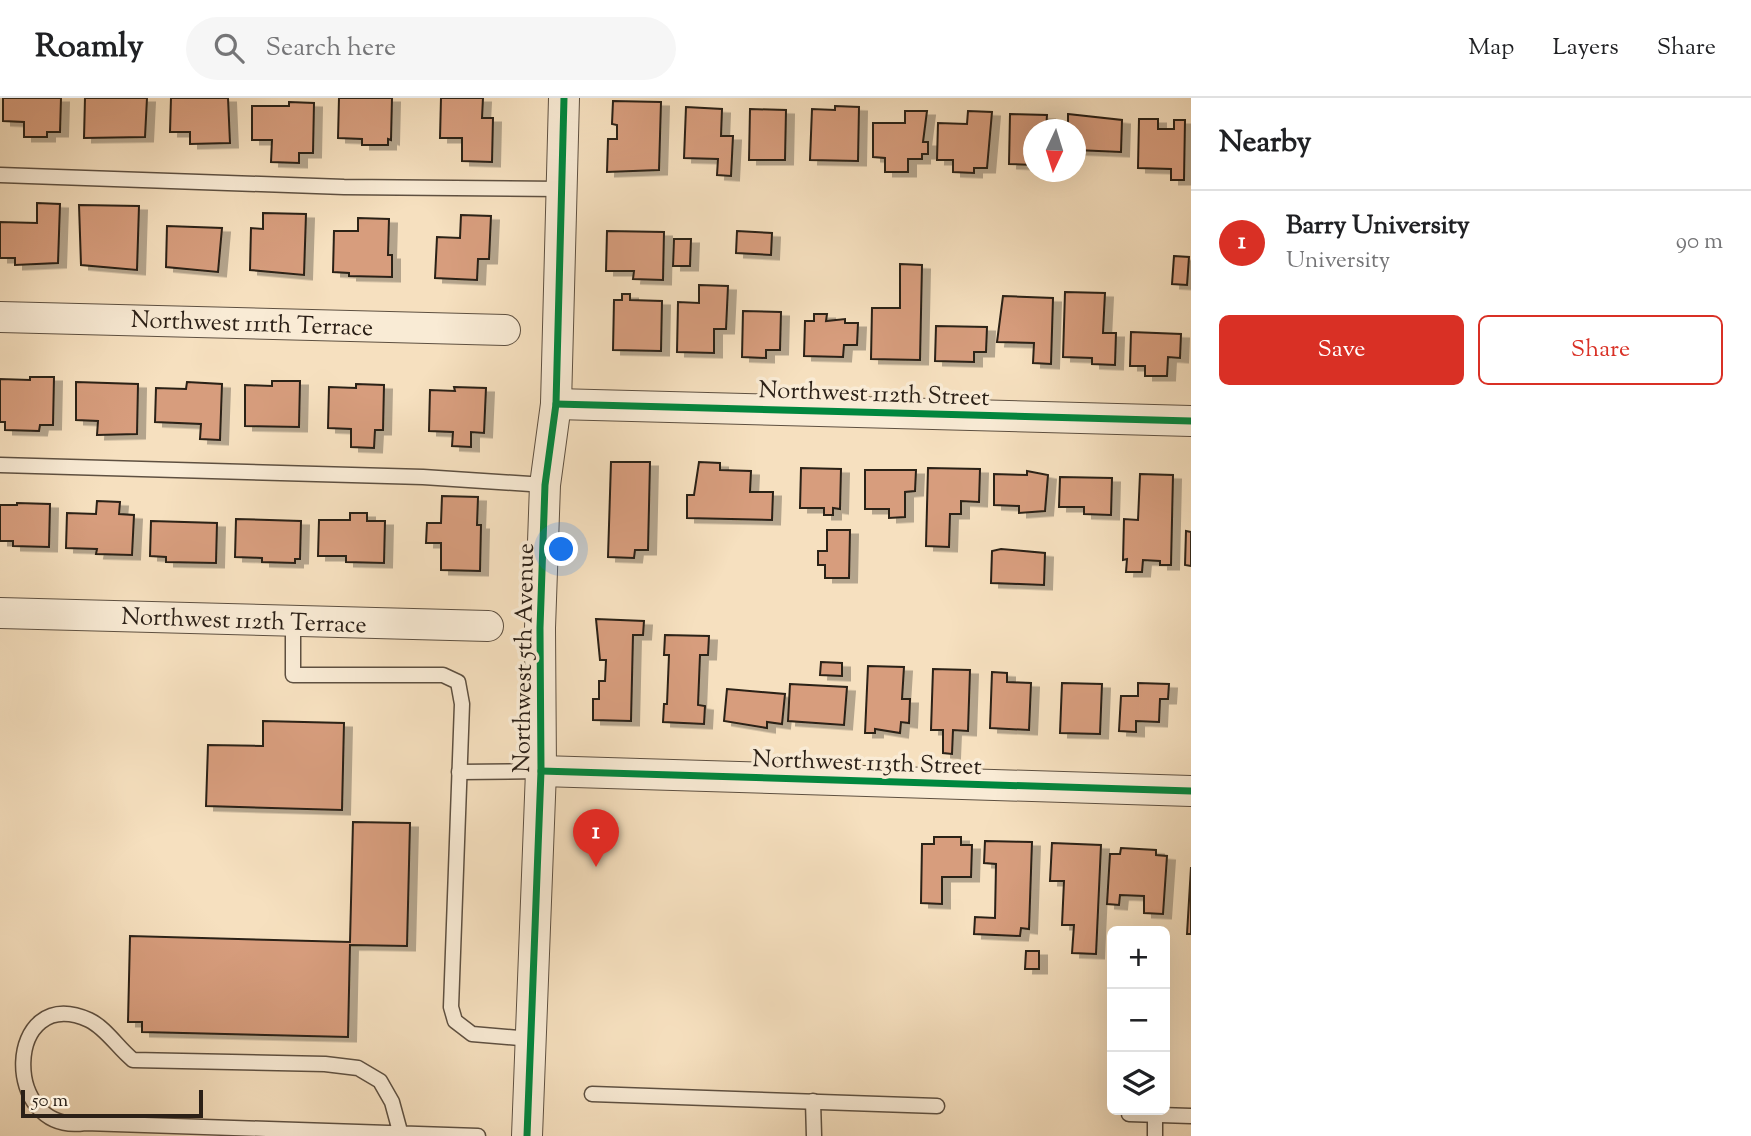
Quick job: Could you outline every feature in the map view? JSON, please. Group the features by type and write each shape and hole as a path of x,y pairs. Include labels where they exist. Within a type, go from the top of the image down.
{"street":[{"name":"Northwest 5th Avenue","path":"527,1136 541,771 540,628 545,485 556,404 564,98"},
{"name":"Northwest 111th Terrace","path":"0,317 505,330"},
{"name":"Northwest 112th Street","path":"556,404 1191,421"},
{"name":"Northwest 112th Terrace","path":"0,613 488,626"},
{"name":"Northwest 113th Street","path":"541,771 1191,791"}],"lane":[{"path":"0,175 344,187 561,189"},
{"path":"0,465 423,477 545,485"},
{"path":"293,622 293,675 443,676 458,682 462,704 452,1007 454,1021 472,1034 531,1038"},
{"path":"459,772 541,771"},
{"path":"401,1135 392,1102 380,1081 358,1068 325,1064 132,1060 90,1020 62,1012 39,1021 27,1032 15,1057 14,1075 27,1105 48,1120 70,1125 401,1135 478,1136"},
{"path":"592,1094 937,1106"},
{"path":"813,1101 814,1136"},
{"path":"1155,1136 1156,1115"},
{"path":"1170,1115 1191,1116"}],"building":[{"path":"3,98 61,98 60,132 47,132 47,137 24,137 24,122 3,121"},
{"path":"85,98 147,98 145,137 84,138"},
{"path":"171,98 228,98 230,143 190,144 190,132 170,132"},
{"path":"339,98 392,98 391,140 388,139 388,145 362,145 362,139 338,138"},
{"path":"441,98 483,98 482,118 493,118 492,162 462,161 462,138 440,138"},
{"path":"613,101 661,102 659,170 607,172 608,139 617,139 617,125 612,124"},
{"path":"289,102 314,103 313,153 299,153 299,163 271,162 272,140 252,140 252,106 289,106"},
{"path":"835,106 859,107 858,161 810,160 812,109 835,110"},
{"path":"686,107 722,109 721,136 733,136 731,176 717,175 718,159 684,158"},
{"path":"750,109 786,110 785,160 749,160"},
{"path":"905,111 927,111 923,142 928,142 928,154 922,154 922,159 908,159 908,172 885,172 885,158 873,157 873,123 905,123"},
{"path":"968,111 992,112 987,168 974,168 974,173 953,172 953,160 937,160 938,123 967,124"},
{"path":"1010,114 1047,115 1047,119 1023,119 1023,165 1009,164"},
{"path":"1068,114 1122,120 1121,152 1086,150 1086,119 1068,119"},
{"path":"1139,119 1158,119 1158,129 1174,129 1174,120 1185,120 1184,180 1171,180 1171,169 1138,168"},
{"path":"37,203 60,204 58,263 15,265 15,258 0,258 0,222 37,223"},
{"path":"79,205 139,206 137,270 81,265"},
{"path":"263,213 306,214 304,275 250,270 251,228 263,229"},
{"path":"461,215 491,216 489,259 478,259 477,280 435,278 437,237 460,238"},
{"path":"358,218 389,219 388,255 392,255 392,277 349,276 349,273 333,272 334,231 358,231"},
{"path":"167,226 222,228 218,272 166,267"},
{"path":"607,231 664,232 663,280 633,279 634,271 606,271"},
{"path":"737,231 772,233 771,255 736,253"},
{"path":"674,239 691,239 690,266 673,266"},
{"path":"1174,256 1189,257 1187,285 1172,284"},
{"path":"900,264 922,265 920,360 871,359 872,308 900,308"},
{"path":"699,285 728,286 726,329 714,329 714,353 677,352 678,302 699,303"},
{"path":"1065,292 1105,293 1103,333 1116,333 1115,365 1092,364 1092,358 1063,357"},
{"path":"622,294 630,294 630,300 662,301 661,351 613,350 614,300 622,300"},
{"path":"1003,296 1053,298 1051,364 1033,363 1034,343 997,342"},
{"path":"743,311 781,312 780,350 766,350 766,358 742,357"},
{"path":"814,314 827,314 826,321 845,319 845,323 858,323 857,345 844,345 843,357 804,356 805,321 814,321"},
{"path":"936,326 987,327 986,352 974,352 974,362 935,361"},
{"path":"1131,332 1181,334 1180,358 1168,357 1167,376 1145,376 1145,366 1130,366"},
{"path":"30,377 54,377 53,425 40,425 39,431 5,430 5,422 0,422 0,379 30,380"},
{"path":"272,381 300,381 299,427 245,426 245,385 272,386"},
{"path":"76,382 138,384 137,434 97,435 98,421 76,420"},
{"path":"187,382 222,384 220,440 200,439 201,424 155,422 156,388 186,389"},
{"path":"356,384 384,385 383,430 375,430 374,448 351,447 351,429 328,428 329,387 356,388"},
{"path":"454,387 486,388 484,433 471,432 471,447 452,446 453,432 429,431 430,390 455,391"},
{"path":"611,462 650,462 648,550 635,550 634,558 608,557"},
{"path":"699,462 720,463 720,470 751,471 750,492 773,492 772,520 687,518 687,495 694,495"},
{"path":"801,468 841,469 840,509 833,508 833,515 824,515 824,508 800,508"},
{"path":"928,468 980,469 979,502 961,501 961,514 950,514 949,547 926,546"},
{"path":"865,470 916,470 915,491 905,492 905,517 889,518 889,509 865,509"},
{"path":"1027,471 1048,475 1045,511 1019,513 1019,506 994,505 994,474 1027,475"},
{"path":"1140,474 1173,475 1171,565 1143,560 1142,572 1126,572 1127,559 1123,560 1124,519 1138,520"},
{"path":"1060,477 1112,478 1111,515 1084,514 1084,507 1059,507"},
{"path":"442,496 478,497 477,525 481,525 480,571 441,570 441,543 426,543 427,523 441,523"},
{"path":"97,501 120,502 119,514 134,515 132,555 96,554 97,549 66,548 67,513 96,514"},
{"path":"50,504 49,547 13,546 13,541 0,541 0,505"},
{"path":"350,513 367,513 367,521 385,521 384,563 346,562 346,556 318,556 319,520 350,520"},
{"path":"236,519 301,521 300,559 295,559 295,563 262,562 262,558 235,557"},
{"path":"151,521 217,523 216,563 166,562 166,557 150,556"},
{"path":"827,530 850,530 849,578 825,578 825,565 818,565 818,551 827,551"},
{"path":"1186,531 1191,532 1191,566 1185,565"},
{"path":"1001,549 1045,553 1044,585 991,583 992,551"},
{"path":"596,619 644,621 643,635 633,635 631,721 593,720 593,699 599,699 599,681 605,681 606,660 600,660"},
{"path":"665,635 709,636 708,655 700,655 698,705 705,706 704,724 663,722 664,704 667,704 669,655 664,655"},
{"path":"821,662 842,663 842,676 820,675"},
{"path":"868,666 904,667 902,699 910,699 909,723 901,722 900,733 875,729 875,733 865,733"},
{"path":"933,669 970,670 968,731 953,730 952,754 943,753 943,730 931,730"},
{"path":"992,672 1007,673 1007,682 1031,683 1029,730 990,728"},
{"path":"1062,683 1102,684 1100,734 1060,733"},
{"path":"1138,683 1169,684 1168,699 1160,699 1159,722 1136,721 1136,732 1119,731 1121,696 1138,696"},
{"path":"790,684 847,687 844,725 788,721"},
{"path":"727,689 785,694 782,724 767,722 767,728 724,721"},
{"path":"263,721 344,723 342,810 206,806 208,745 263,746"},
{"path":"353,822 410,823 407,946 350,945 348,1037 142,1032 142,1022 128,1022 130,936 350,942"},
{"path":"934,837 961,837 961,845 972,845 971,877 942,877 942,904 921,903 922,844 934,844"},
{"path":"985,841 1032,842 1029,929 1021,928 1020,936 974,934 975,917 995,918 996,864 984,863"},
{"path":"1052,843 1101,845 1096,954 1072,953 1074,925 1062,925 1064,881 1050,881"},
{"path":"1121,848 1156,850 1156,855 1167,856 1163,914 1144,913 1144,896 1120,895 1119,905 1107,904 1110,854 1120,854"},
{"path":"1191,867 1191,934 1187,934"},
{"path":"1026,951 1039,951 1039,969 1025,969"}],"cycle path":[{"path":"527,1136 541,771 540,628 545,485 556,404 564,98"},
{"path":"556,404 1191,421"},
{"path":"541,771 1191,791"}],"place":[{"name":"Barry University","path":"596,867"}]}
